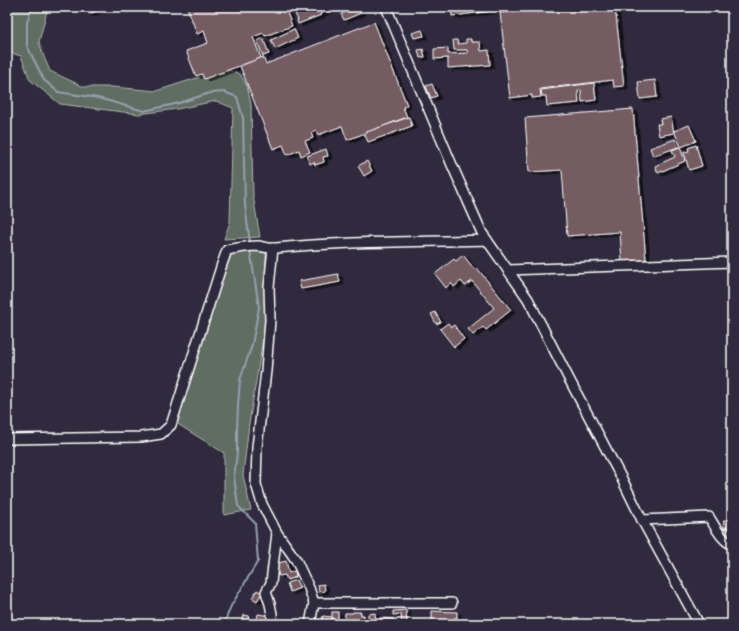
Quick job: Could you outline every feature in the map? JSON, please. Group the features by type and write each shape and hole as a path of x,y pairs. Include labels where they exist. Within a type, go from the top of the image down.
{"street":[{"path":"386,7 482,233 528,299 642,520 698,624"},
{"path":"7,439 141,437 161,434 171,425 227,250 240,247 258,246 273,248 348,243 487,240"},
{"path":"273,248 269,287 270,328 257,447 256,484 262,504 276,533 296,560 314,603 310,624"},
{"path":"508,270 732,262"},
{"path":"642,520 710,517 722,537 732,545"},
{"path":"272,624 272,614 266,592 271,583 276,533"},
{"path":"314,603 452,603"}],"green space":[{"path":"7,7 48,7 39,42 50,71 84,87 113,87 156,91 225,69 240,74 247,86 251,104 253,195 260,237 224,239 230,222 233,108 216,101 177,109 139,114 60,104 30,80 21,56 7,52"},
{"path":"240,251 266,252 265,326 249,424 243,475 251,510 224,515 224,453 176,423 230,256"}],"building":[{"path":"87,7 106,7 89,14"},
{"path":"187,7 285,7 292,26 265,36 263,33 253,37 261,58 204,79 202,74 196,76 186,51 208,43 204,31 197,34"},
{"path":"292,7 337,7 298,24 298,20"},
{"path":"358,7 361,13 344,20 341,14"},
{"path":"451,7 524,7 452,16"},
{"path":"554,7 615,7 624,86 614,87 613,80 540,89 541,97 532,98 532,95 510,98 500,13"},
{"path":"374,22 407,105 403,107 407,117 347,140 342,126 318,135 316,130 311,133 313,138 305,141 310,152 301,156 299,150 287,155 283,145 273,149 240,66 263,57 266,64"},
{"path":"294,29 298,38 275,49 271,40"},
{"path":"422,30 424,36 414,38 412,33"},
{"path":"263,38 269,54 263,56 257,41"},
{"path":"466,39 471,39 471,42 480,42 481,51 489,50 490,65 448,68 448,58 434,59 434,49 448,48 448,54 468,53 467,50 454,50 453,40 457,40 458,44 466,43"},
{"path":"423,49 425,57 420,58 418,50"},
{"path":"655,80 657,97 640,99 638,82"},
{"path":"594,83 596,100 582,102 581,90 578,91 579,103 547,106 546,96 542,96 541,90"},
{"path":"432,84 437,96 431,98 426,86"},
{"path":"633,109 646,260 622,262 620,232 567,236 562,170 529,172 525,118"},
{"path":"409,117 412,126 368,142 364,133"},
{"path":"671,117 674,133 659,136 657,124 661,124 660,119"},
{"path":"689,125 696,141 681,147 674,131"},
{"path":"675,139 678,147 653,156 650,148"},
{"path":"696,145 702,166 689,170 684,152 689,151 688,148"},
{"path":"680,147 685,161 658,173 655,166 675,157 672,150"},
{"path":"326,149 328,156 323,157 324,162 315,165 314,162 310,164 307,156"},
{"path":"367,161 372,171 364,176 358,166"},
{"path":"463,255 475,270 477,268 511,310 486,330 483,327 473,335 468,329 494,308 472,281 465,286 461,281 454,287 451,283 446,288 435,274 454,259 456,261"},
{"path":"338,274 340,282 301,289 299,281"},
{"path":"435,312 441,322 436,324 431,314"},
{"path":"448,323 451,327 454,325 464,339 454,347 440,329"},
{"path":"724,520 732,521 732,528 723,527"},
{"path":"722,528 732,530 732,539 720,534"},
{"path":"286,561 289,573 295,571 296,577 287,580 285,575 279,576 275,564"},
{"path":"296,580 300,588 290,592 287,583"},
{"path":"324,584 325,591 319,592 318,585"},
{"path":"257,590 262,593 257,601 252,598"},
{"path":"406,610 407,624 402,624 401,614 393,615 393,611"},
{"path":"432,611 457,612 457,618 454,618 454,620 460,620 460,624 432,624"},
{"path":"332,612 338,612 338,623 332,623"},
{"path":"361,612 361,615 364,615 364,624 345,623 345,613"},
{"path":"375,613 376,624 368,624 368,614"},
{"path":"258,614 270,616 268,624 256,624"},
{"path":"244,615 249,616 247,624 242,624"},
{"path":"323,616 332,617 331,624 321,624"},
{"path":"380,618 393,619 393,624 380,622"}],"waterway":[{"path":"32,7 27,22 27,46 44,80 58,92 98,98 144,111 179,103 210,93 224,92 237,97 243,118 245,205 250,244"},
{"path":"224,624 231,606 258,561 255,523 238,506 234,477 237,453 240,380 252,345 259,307 250,249"}]}
